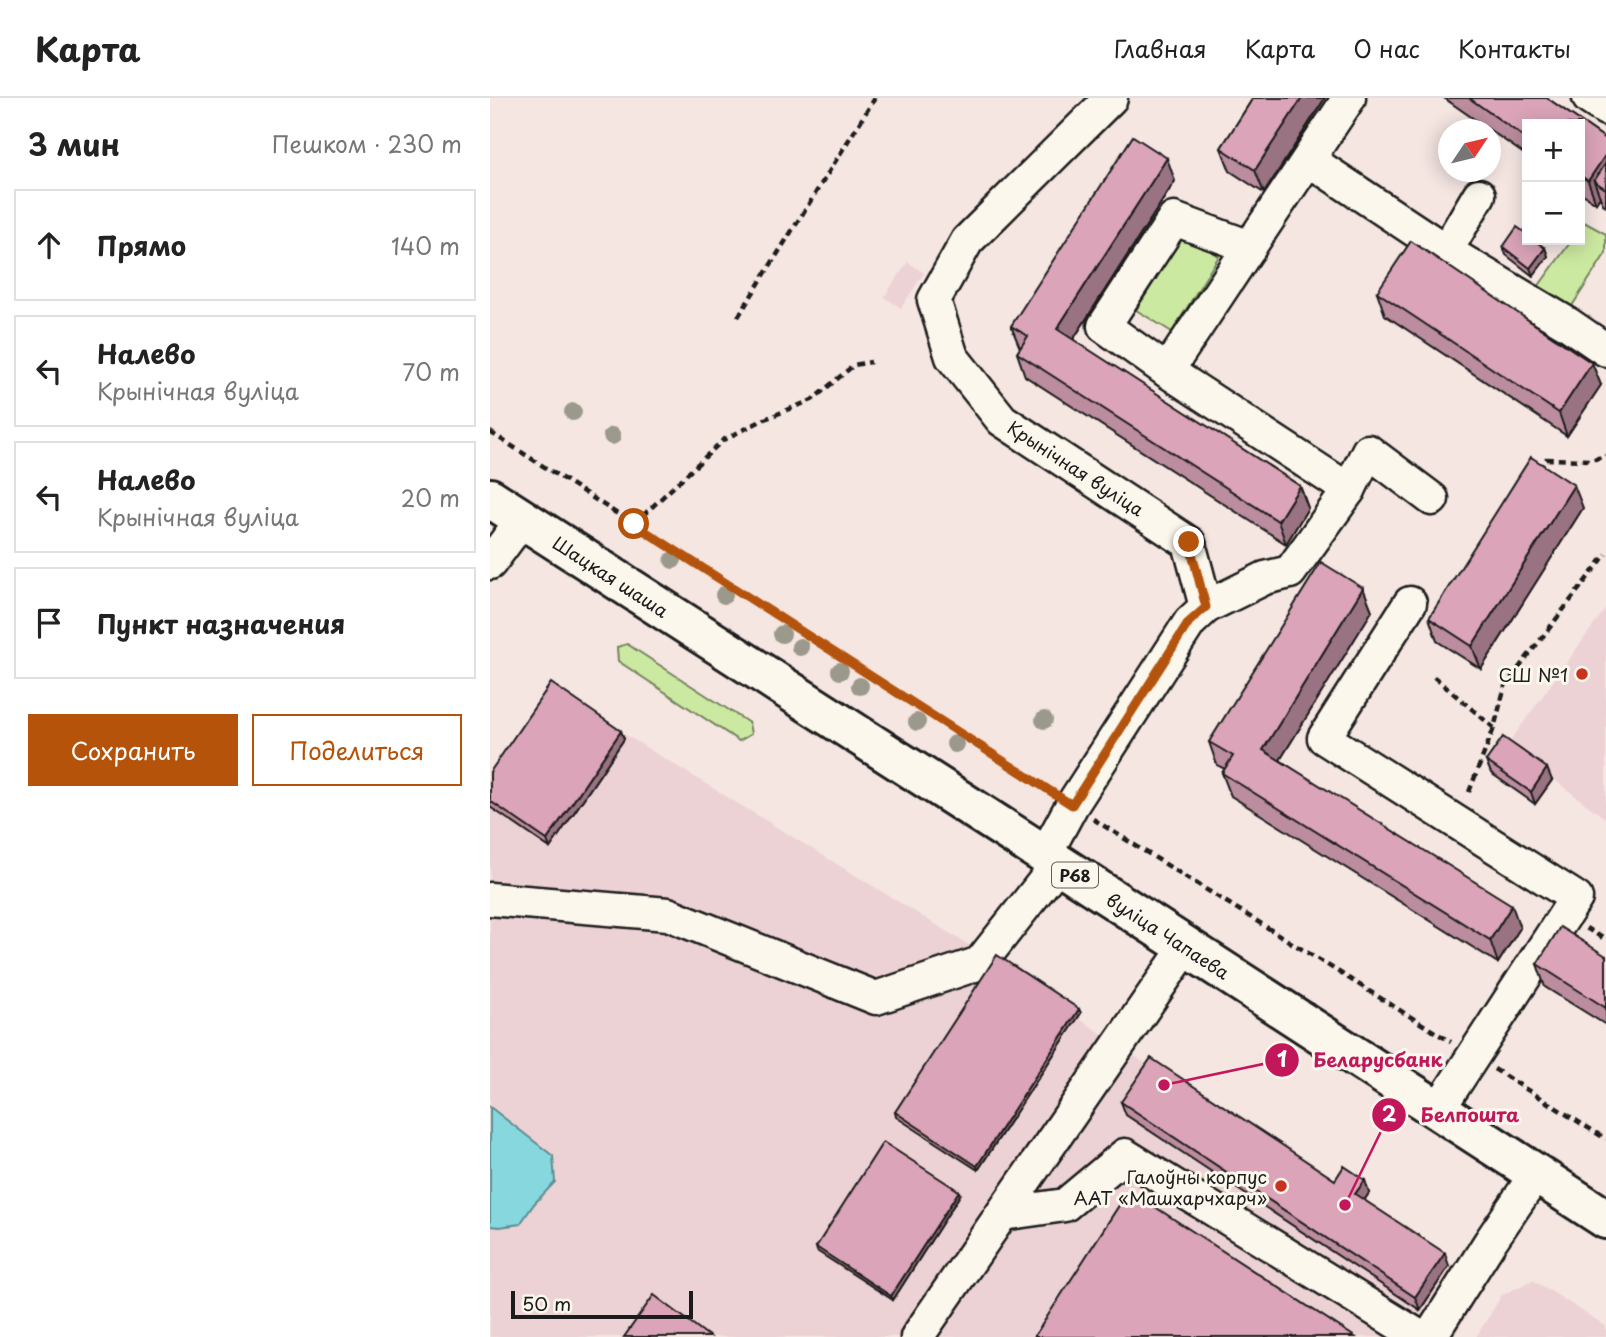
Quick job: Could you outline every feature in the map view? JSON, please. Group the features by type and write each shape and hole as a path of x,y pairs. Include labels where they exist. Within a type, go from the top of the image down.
{"main road":[{"name":"Шацкая шаша","path":"490,498 730,653"},
{"name":"вуліца Чапаева","path":"730,653 1606,1219"}],"street":[{"name":"Крынічная вуліца","path":"1111,98 967,241 934,300 952,356 1002,420 1189,542 1206,607"},
{"path":"1167,371 1349,98"},
{"path":"1589,98 1606,108"},
{"path":"1309,160 1447,251 1557,318 1602,337"},
{"path":"1447,251 1479,195"},
{"path":"1250,247 1174,219 1104,326 1167,371 1349,490"},
{"path":"490,899 668,914 876,998 980,963 1052,859 1072,805 1189,622 1206,607 1265,578 1290,572 1349,490 1368,451 1432,499"},
{"path":"490,563 522,520"},
{"path":"1410,603 1324,737 1576,898 1438,1110"},
{"path":"917,1337 1185,947"},
{"path":"1002,1214 1065,1205 1125,1155 1420,1337"},
{"path":"1430,1337 1536,1174"}],"path":[{"path":"738,317 875,98"},
{"path":"634,524 723,440 812,400 854,365 871,362"},
{"path":"490,432 1072,805 1606,1139"},
{"path":"1538,470 1546,459 1591,460 1606,456"},
{"path":"1469,792 1494,728 1505,686 1606,554"},
{"path":"1434,677 1494,728"}],"shaded area":[{"path":"908,262 924,273 901,308 884,297"},
{"name":"СШ №1","path":"1606,608 1606,819 1562,786 1511,740"},
{"path":"554,691 1082,1014 1080,1019 1155,1070 1451,1264 1492,1271 1454,1337 490,1337 490,784"},
{"path":"1533,1280 1606,1326 1606,1337 1476,1337 1502,1295"}],"green space":[{"path":"1585,223 1606,234 1606,253 1568,312 1535,291 1568,245 1585,245"},
{"path":"1184,234 1219,256 1172,332 1136,310"},
{"path":"627,644 749,723 751,734 739,741 618,661 617,647"}],"water":[{"path":"490,1107 553,1156 555,1182 520,1224 490,1226"}],"building":[{"path":"1253,98 1302,98 1255,170 1221,148"},
{"path":"1469,98 1547,98 1577,119 1522,119 1522,135"},
{"path":"1585,124 1606,139 1606,154 1588,181 1585,179"},
{"path":"1133,136 1167,158 1057,329 1300,486 1278,521 1017,353 1028,336 1011,326"},
{"path":"1606,163 1606,189 1594,181"},
{"path":"1517,227 1522,230 1522,245 1541,245 1545,248 1530,268 1503,247"},
{"path":"1411,241 1592,363 1559,413 1377,292"},
{"path":"1531,457 1574,485 1472,646 1429,618"},
{"path":"1321,562 1363,588 1263,750 1512,905 1490,940 1222,773 1233,756 1209,742"},
{"path":"551,683 621,731 547,840 490,801 490,772"},
{"path":"1503,737 1547,768 1531,792 1486,761"},
{"path":"1560,927 1606,956 1606,1008 1537,964"},
{"path":"997,955 1079,1009 977,1166 895,1112"},
{"name":"Галоўны корпус ААТ «Машхарчхарч»","path":"1151,1058 1335,1180 1344,1166 1365,1180 1355,1194 1445,1253 1415,1297 1121,1102"},
{"path":"883,1142 959,1191 891,1296 816,1247"},
{"path":"1129,1190 1355,1337 1034,1337"},
{"path":"654,1295 710,1337 624,1337"}],"place":[{"name":"СШ №1","path":"1582,674"},
{"name":"Беларусбанк","path":"1164,1085"},
{"name":"Галоўны корпус ААТ «Машхарчхарч»","path":"1281,1186"},
{"name":"Белпошта","path":"1345,1205"}],"route":[{"path":"634,524 1072,805 1189,622 1206,607 1189,542"}]}
